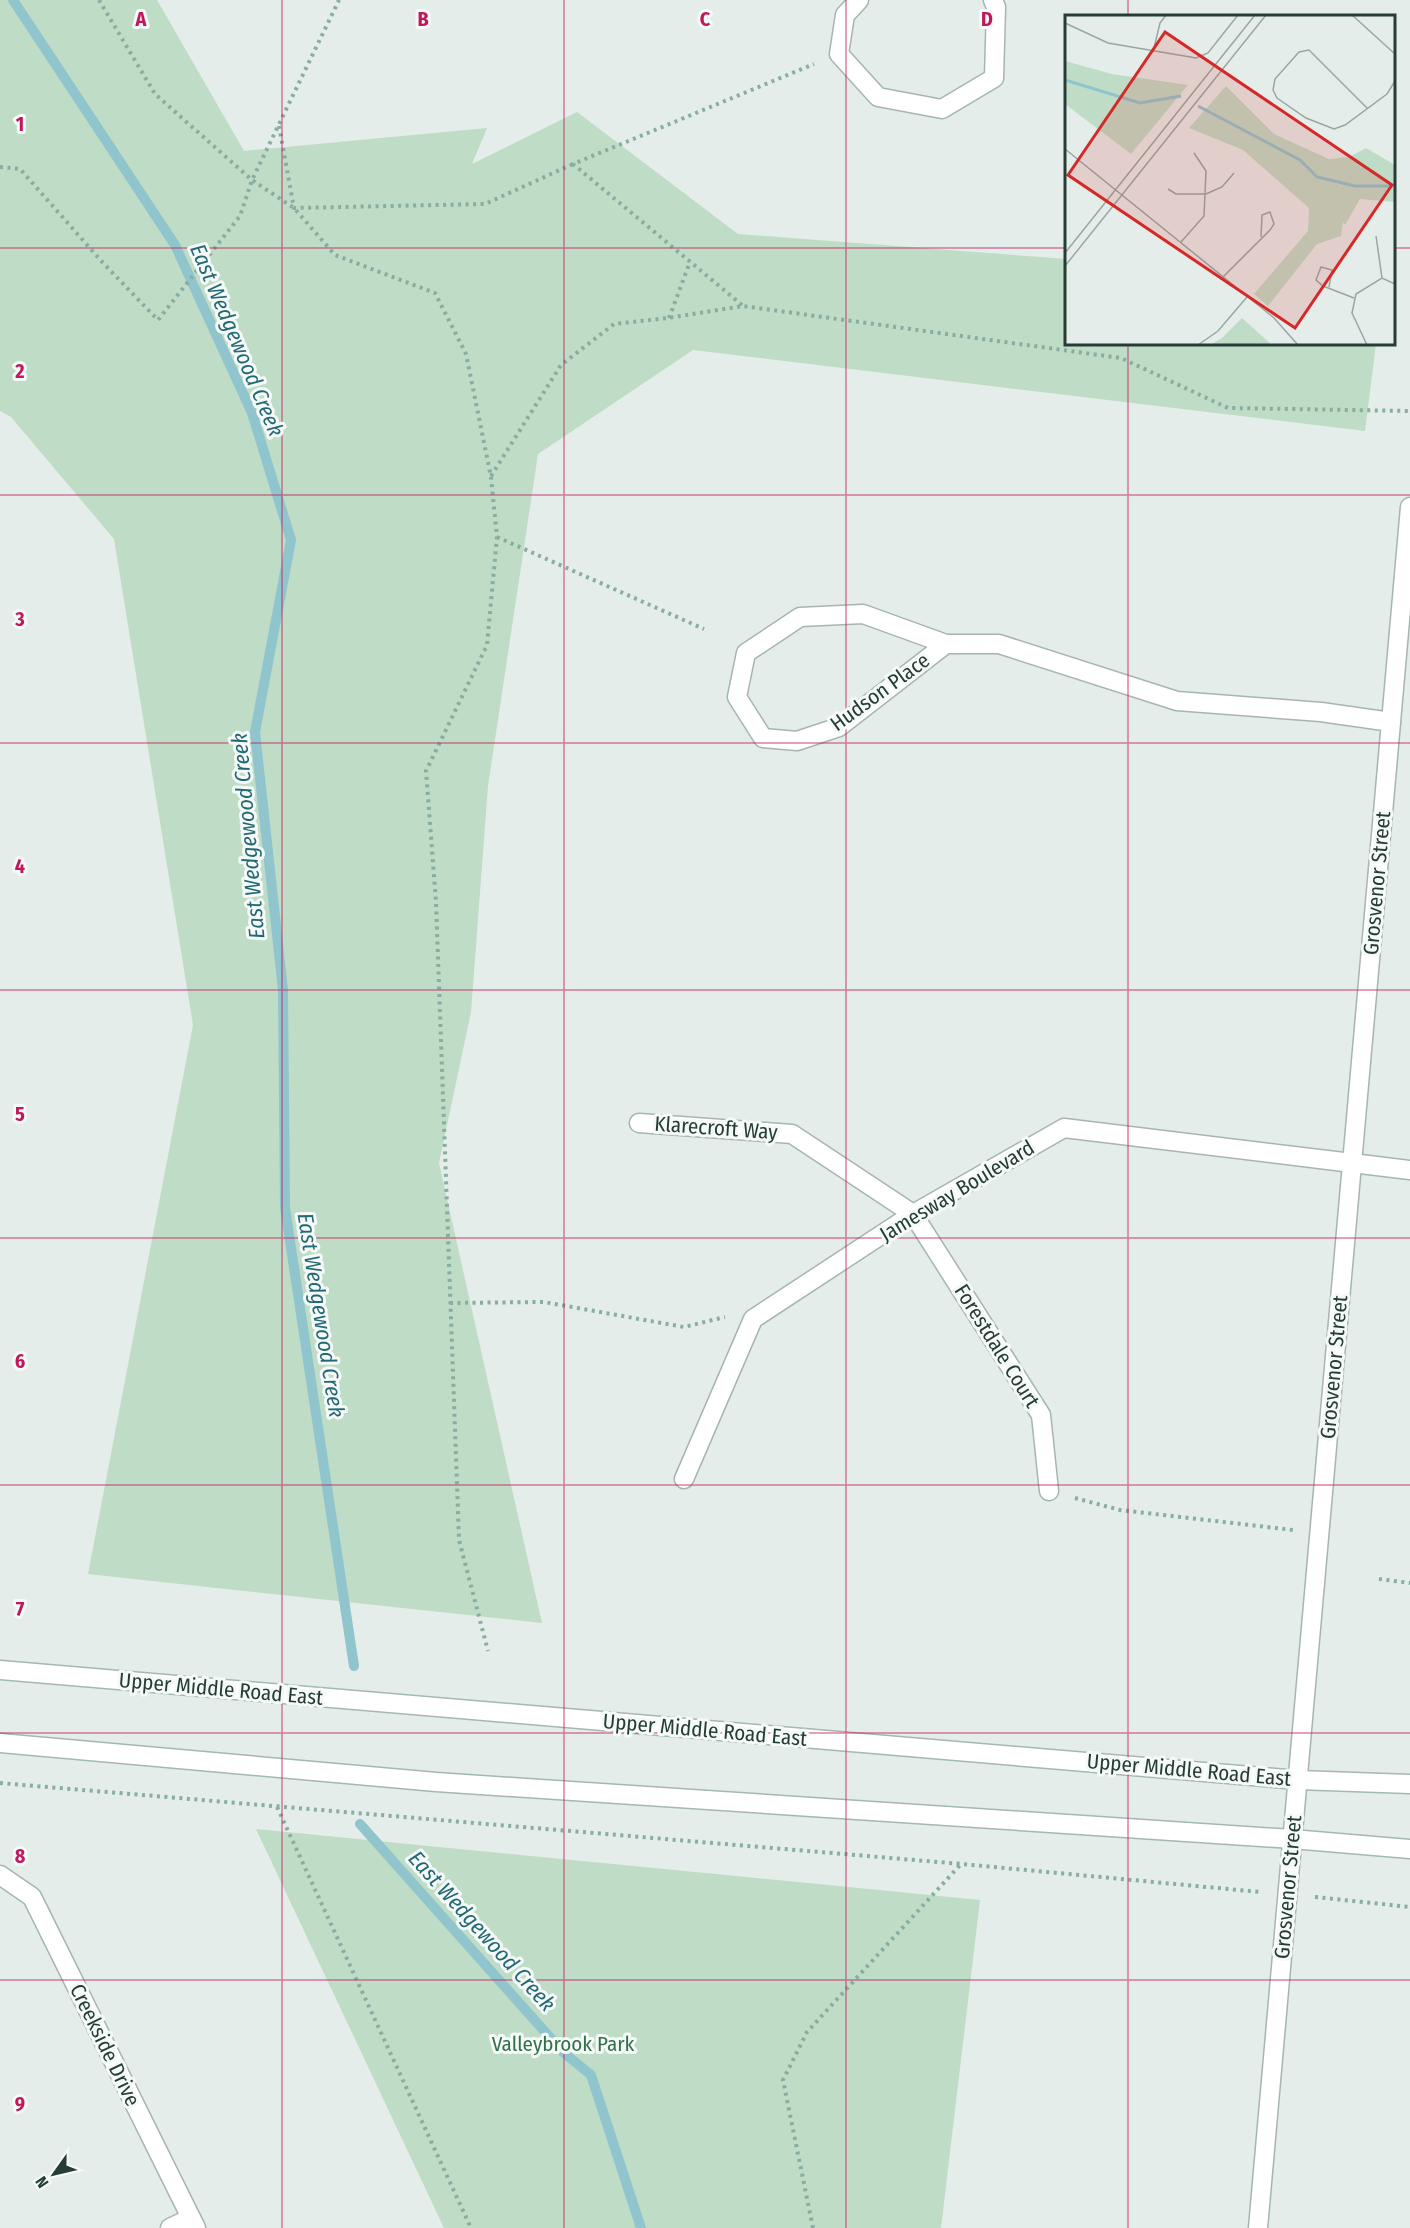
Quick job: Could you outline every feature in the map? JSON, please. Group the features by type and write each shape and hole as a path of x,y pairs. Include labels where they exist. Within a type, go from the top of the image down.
{"street":[{"path":"860,0 845,15 839,54 878,97 942,108 994,78 996,7 993,0"},
{"name":"Grosvenor Street","path":"1258,2228 1410,507"},
{"name":"Hudson Place","path":"946,644 839,727 797,741 763,738 737,697 746,652 800,617 863,615 946,644 999,644 1177,701 1321,712 1391,722"},
{"name":"Klarecroft Way","path":"639,1123 792,1134 913,1214"},
{"name":"Jamesway Boulevard","path":"684,1479 753,1319 913,1214 1064,1128 1410,1170"},
{"name":"Forestdale Court","path":"913,1214 1041,1415 1048,1491"},
{"name":"Upper Middle Road East","path":"0,1670 1298,1780 1410,1784"},
{"path":"0,1743 436,1782 1292,1839 1410,1850"},
{"name":"Creekside Drive","path":"0,1875 32,1897 194,2223"},
{"path":"170,2228 194,2223"}],"path":[{"path":"99,0 155,94 252,180 294,208 335,255 435,293 466,354 491,477 497,537 487,645 426,771 436,902 459,1540 488,1651"},
{"path":"0,166 20,169 158,321 240,216 252,180 339,0"},
{"path":"294,208 485,204 573,164 814,64"},
{"path":"279,124 294,208"},
{"path":"573,164 742,306"},
{"path":"668,318 690,262"},
{"path":"491,477 561,365 614,324 742,306 1121,358 1228,408 1410,411"},
{"path":"497,537 704,629"},
{"path":"450,1302 544,1302 684,1328 732,1316"},
{"path":"1048,1491 1120,1510 1320,1533"},
{"path":"1379,1579 1410,1583"},
{"path":"0,1783 962,1864 1410,1907"},
{"path":"276,1806 471,2228"},
{"path":"813,2228 807,2210 783,2080 807,2032 962,1864"}],"green space":[{"path":"0,0 157,0 244,151 487,128 472,164 577,112 738,234 1065,259 1065,345 1376,345 1365,431 693,350 538,454 488,786 471,1012 439,1163 542,1623 88,1574 193,1025 114,539 11,417 0,411"},
{"name":"Valleybrook Park","path":"256,1829 980,1900 941,2228 444,2228"}],"waterway":[{"name":"East Wedgewood Creek","path":"13,0 175,245 252,413 291,540 255,732 283,990 285,1208 354,1666"},
{"name":"East Wedgewood Creek","path":"360,1824 563,2052 591,2075 641,2228"}]}
